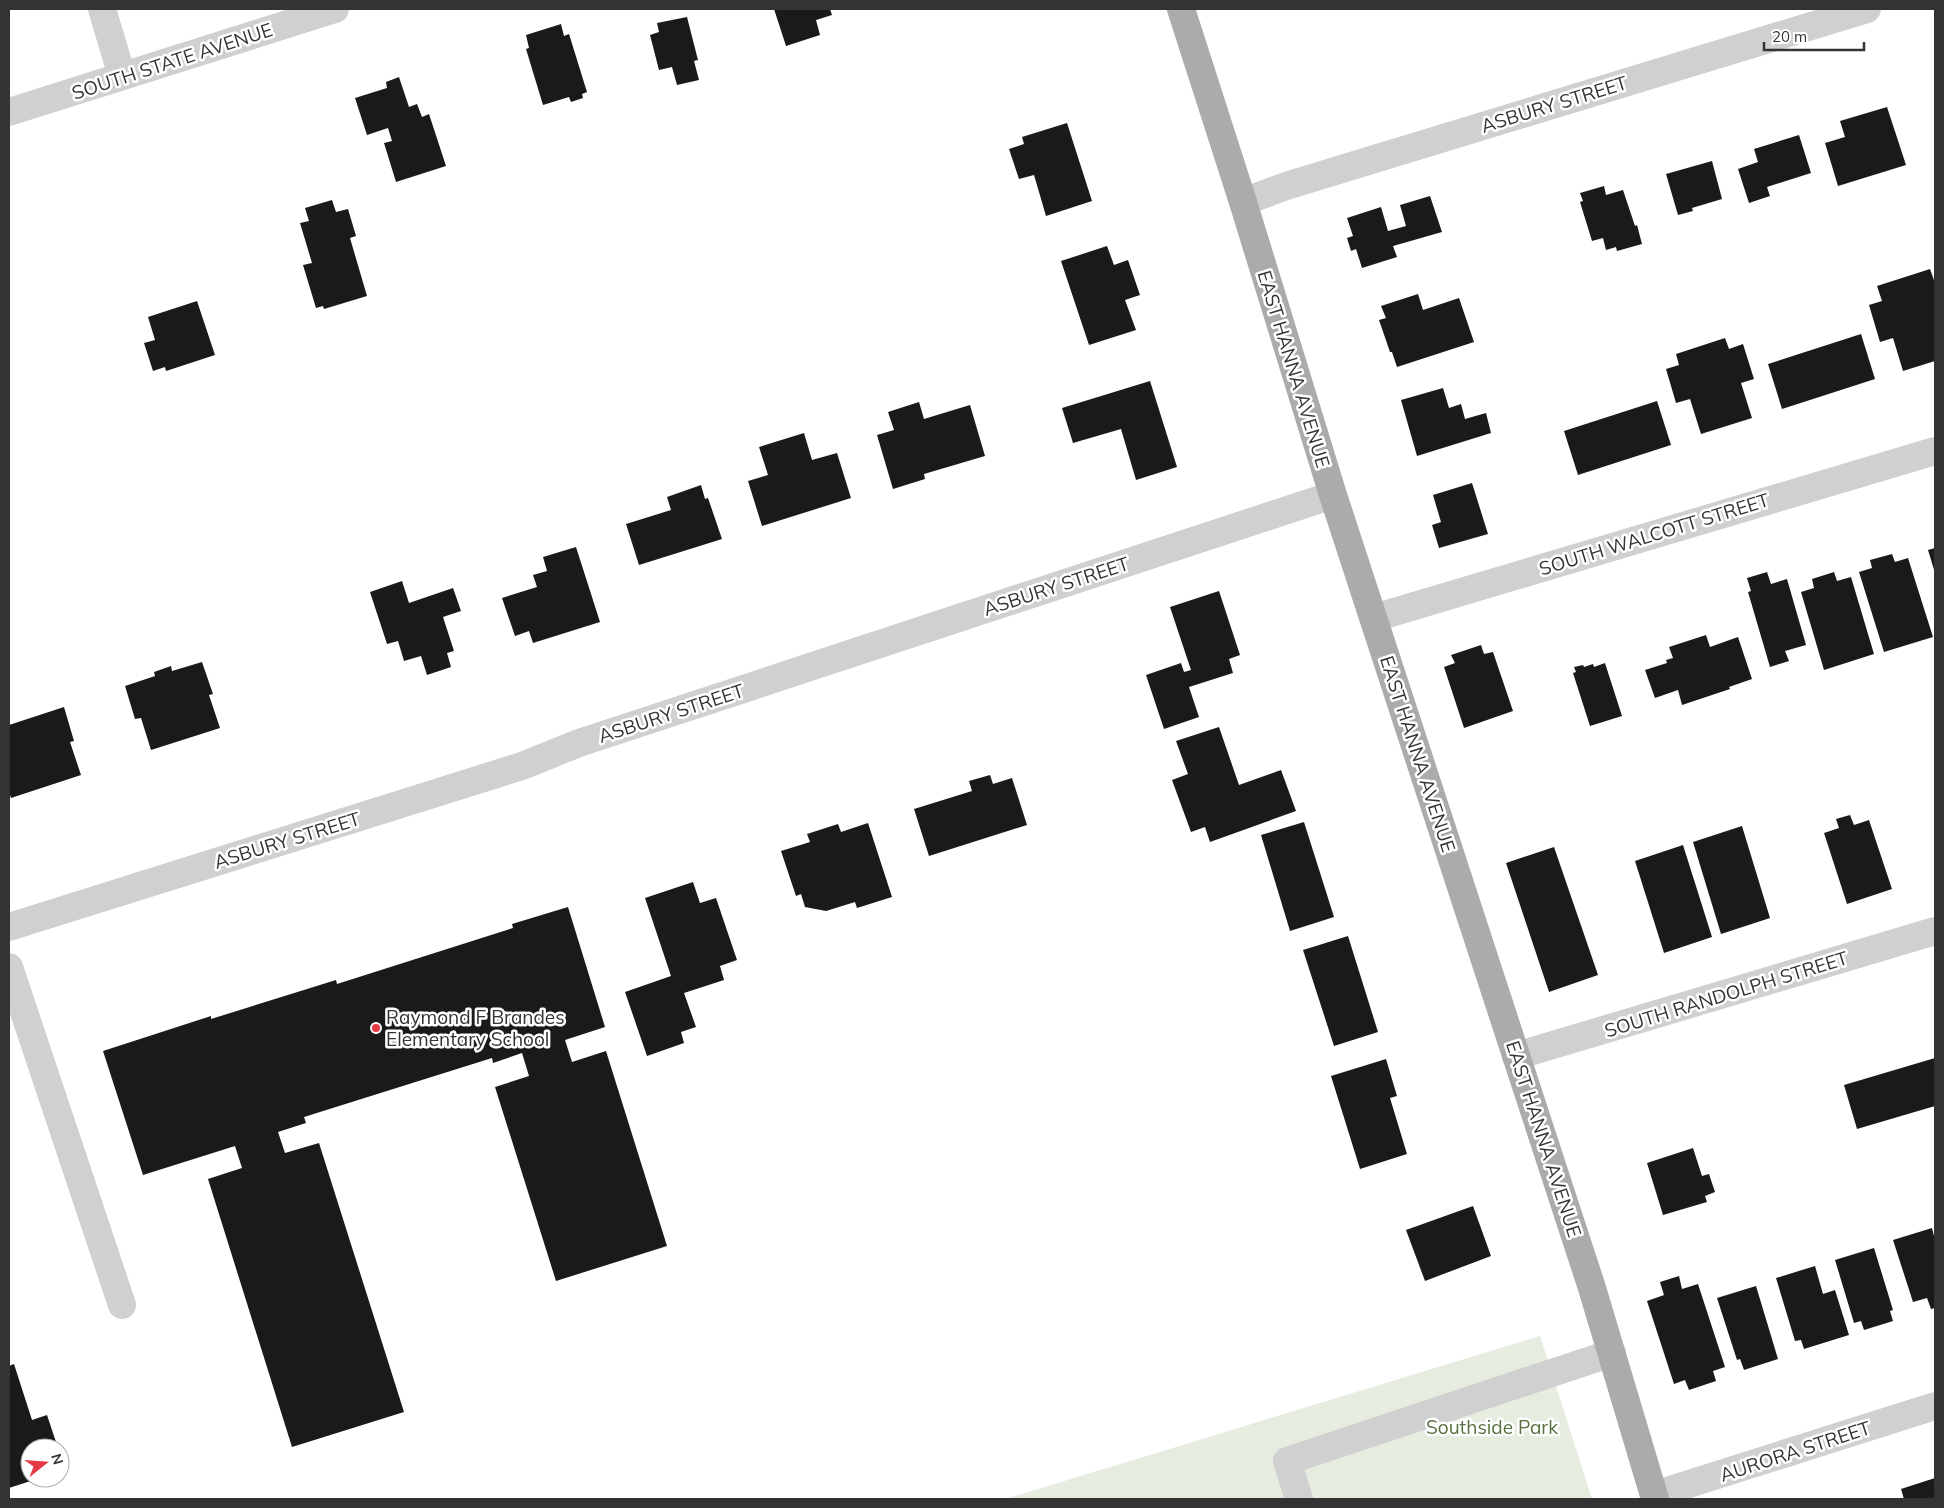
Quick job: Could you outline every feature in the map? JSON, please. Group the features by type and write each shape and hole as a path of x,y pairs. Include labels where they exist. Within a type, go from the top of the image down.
{"main road":[{"name":"EAST HANNA AVENUE","path":"1181,9 1243,202 1332,495 1374,618 1592,1288 1655,1497"}],"street":[{"path":"102,9 122,76"},
{"name":"SOUTH STATE AVENUE","path":"9,112 335,9"},
{"name":"ASBURY STREET","path":"1243,202 1290,184 1867,9"},
{"name":"SOUTH WALCOTT STREET","path":"1374,618 1935,451"},
{"name":"ASBURY STREET","path":"9,927 522,766 579,743 1332,495"},
{"name":"SOUTH RANDOLPH STREET","path":"1516,1056 1935,931"},
{"path":"9,967 122,1305"},
{"path":"1298,1499 1287,1461 1612,1353"},
{"name":"AURORA STREET","path":"1655,1497 1935,1406"}],"green space":[{"name":"Southside Park","path":"1540,1336 1592,1499 1005,1499"}],"building":[{"path":"774,9 830,9 832,15 816,20 820,35 786,46"},
{"path":"687,17 698,60 694,61 699,80 677,85 672,67 659,70 650,35 659,32 657,23"},
{"path":"561,24 564,36 569,34 587,92 582,94 583,98 571,102 569,97 543,105 526,49 529,48 526,35"},
{"path":"399,77 409,107 417,104 422,117 429,114 446,166 396,182 384,143 392,141 388,128 367,135 355,98 387,88 386,82"},
{"path":"1887,107 1906,165 1838,186 1825,143 1845,137 1840,121"},
{"path":"1067,123 1092,201 1046,216 1034,175 1019,179 1009,149 1024,144 1022,137"},
{"path":"1799,135 1811,173 1767,187 1770,196 1749,203 1738,169 1758,162 1754,149"},
{"path":"1712,161 1722,199 1692,208 1693,211 1678,215 1666,174"},
{"path":"1604,186 1606,195 1623,190 1635,226 1637,225 1642,244 1617,251 1616,247 1606,250 1603,238 1592,241 1580,202 1583,201 1580,193"},
{"path":"1430,196 1442,232 1393,246 1397,257 1362,268 1356,249 1351,251 1347,238 1353,236 1347,218 1381,207 1388,231 1406,226 1400,205"},
{"path":"332,200 336,212 348,209 356,236 350,238 367,296 324,309 323,306 316,308 303,265 312,263 300,223 309,221 305,208"},
{"path":"1107,246 1114,265 1128,260 1140,295 1125,300 1136,330 1089,345 1061,261"},
{"path":"1930,269 1935,283 1935,361 1903,371 1893,338 1880,342 1869,305 1882,301 1877,286"},
{"path":"1418,294 1423,310 1459,298 1474,342 1397,367 1379,320 1386,318 1381,306"},
{"path":"197,301 215,355 166,371 165,367 153,371 144,343 155,340 148,317"},
{"path":"1861,334 1875,379 1782,409 1768,364"},
{"path":"1725,338 1729,349 1743,344 1754,379 1741,383 1752,418 1701,434 1690,399 1676,403 1666,369 1679,365 1676,354"},
{"path":"1150,381 1177,467 1136,480 1121,429 1073,443 1062,408"},
{"path":"1443,388 1449,408 1461,404 1465,419 1486,413 1491,433 1417,456 1401,400"},
{"path":"1657,401 1671,445 1578,475 1564,431"},
{"path":"919,402 924,419 970,405 985,456 924,474 925,479 893,489 877,435 894,430 888,412"},
{"path":"804,433 812,460 837,453 851,498 762,526 748,481 768,475 759,447"},
{"path":"1472,483 1488,534 1439,548 1432,525 1441,522 1433,495"},
{"path":"701,485 705,499 708,498 722,539 639,565 626,524 671,510 667,497"},
{"path":"576,547 600,622 533,643 529,631 515,636 502,598 537,587 533,575 547,571 543,557"},
{"path":"1935,548 1935,573 1928,550"},
{"path":"1892,554 1895,562 1908,558 1933,637 1884,652 1859,572 1872,568 1870,560"},
{"path":"1767,572 1771,584 1787,579 1806,645 1785,651 1789,661 1770,667 1748,592 1751,591 1747,578"},
{"path":"1834,572 1837,581 1851,577 1874,654 1824,670 1801,592 1814,588 1812,579"},
{"path":"402,581 409,603 453,588 461,611 443,617 454,651 447,653 451,667 427,675 421,656 404,661 398,641 387,644 370,592"},
{"path":"1219,591 1240,655 1229,659 1233,673 1189,687 1199,717 1164,729 1146,675 1181,663 1184,672 1191,670 1170,607"},
{"path":"1706,635 1710,647 1738,637 1752,679 1729,687 1730,689 1682,705 1678,690 1655,698 1645,670 1667,663 1666,660 1673,658 1669,647"},
{"path":"1481,645 1484,654 1493,652 1513,711 1464,728 1444,667 1455,663 1451,655"},
{"path":"202,662 213,694 209,695 220,728 151,750 141,718 135,719 125,686 155,676 154,672 171,666 172,671"},
{"path":"1605,663 1622,716 1590,726 1573,673 1576,672 1574,667 1583,665 1584,667 1593,664 1594,667"},
{"path":"64,707 74,741 70,742 81,775 11,798 9,792 9,725"},
{"path":"1219,727 1239,785 1281,770 1296,811 1210,842 1205,827 1191,832 1172,780 1188,774 1176,741"},
{"path":"990,775 993,784 1012,778 1027,825 929,856 914,809 972,791 969,781"},
{"path":"1850,815 1854,825 1869,820 1892,889 1847,904 1824,833 1839,828 1836,819"},
{"path":"1304,822 1334,917 1290,931 1261,835"},
{"path":"868,823 892,897 857,908 855,902 826,911 805,907 801,894 796,896 781,851 810,842 807,834 838,824 841,832"},
{"path":"1742,826 1770,918 1721,934 1693,842"},
{"path":"1683,845 1712,937 1664,953 1635,861"},
{"path":"1554,847 1598,975 1549,992 1506,863"},
{"path":"693,882 700,903 716,898 737,960 720,966 724,980 684,993 696,1027 681,1032 684,1043 647,1056 625,992 671,976 645,898"},
{"path":"568,907 605,1027 565,1040 572,1062 606,1051 667,1246 556,1281 495,1087 529,1076 522,1053 493,1063 492,1058 304,1117 306,1123 278,1132 285,1153 319,1143 404,1412 292,1447 208,1179 242,1168 235,1146 143,1175 103,1051 211,1016 211,1019 336,980 337,984 513,928 512,924"},
{"path":"1348,936 1378,1032 1334,1046 1303,950"},
{"path":"1935,1058 1935,1106 1857,1129 1844,1085"},
{"path":"1386,1059 1397,1096 1390,1098 1407,1154 1360,1169 1331,1076"},
{"path":"1693,1148 1702,1176 1709,1174 1715,1192 1705,1196 1707,1202 1663,1215 1647,1163"},
{"path":"1473,1206 1491,1256 1425,1281 1406,1230"},
{"path":"1932,1228 1935,1240 1935,1308 1931,1309 1927,1298 1913,1302 1893,1240"},
{"path":"1874,1248 1893,1310 1890,1311 1893,1321 1864,1330 1861,1321 1854,1323 1835,1260"},
{"path":"1815,1266 1823,1294 1835,1290 1849,1335 1804,1349 1801,1340 1795,1341 1776,1278"},
{"path":"1679,1276 1682,1289 1698,1284 1725,1367 1713,1371 1716,1381 1689,1390 1685,1380 1674,1384 1647,1301 1664,1295 1660,1282"},
{"path":"1756,1286 1778,1359 1744,1370 1740,1359 1737,1360 1717,1298"},
{"path":"14,1364 32,1420 47,1415 55,1438 20,1438 20,1484 9,1488 9,1366"},
{"path":"1935,1478 1935,1499 1904,1499 1901,1489"}],"place":[{"name":"Raymond F Brandes Elementary School","path":"376,1028"}]}
